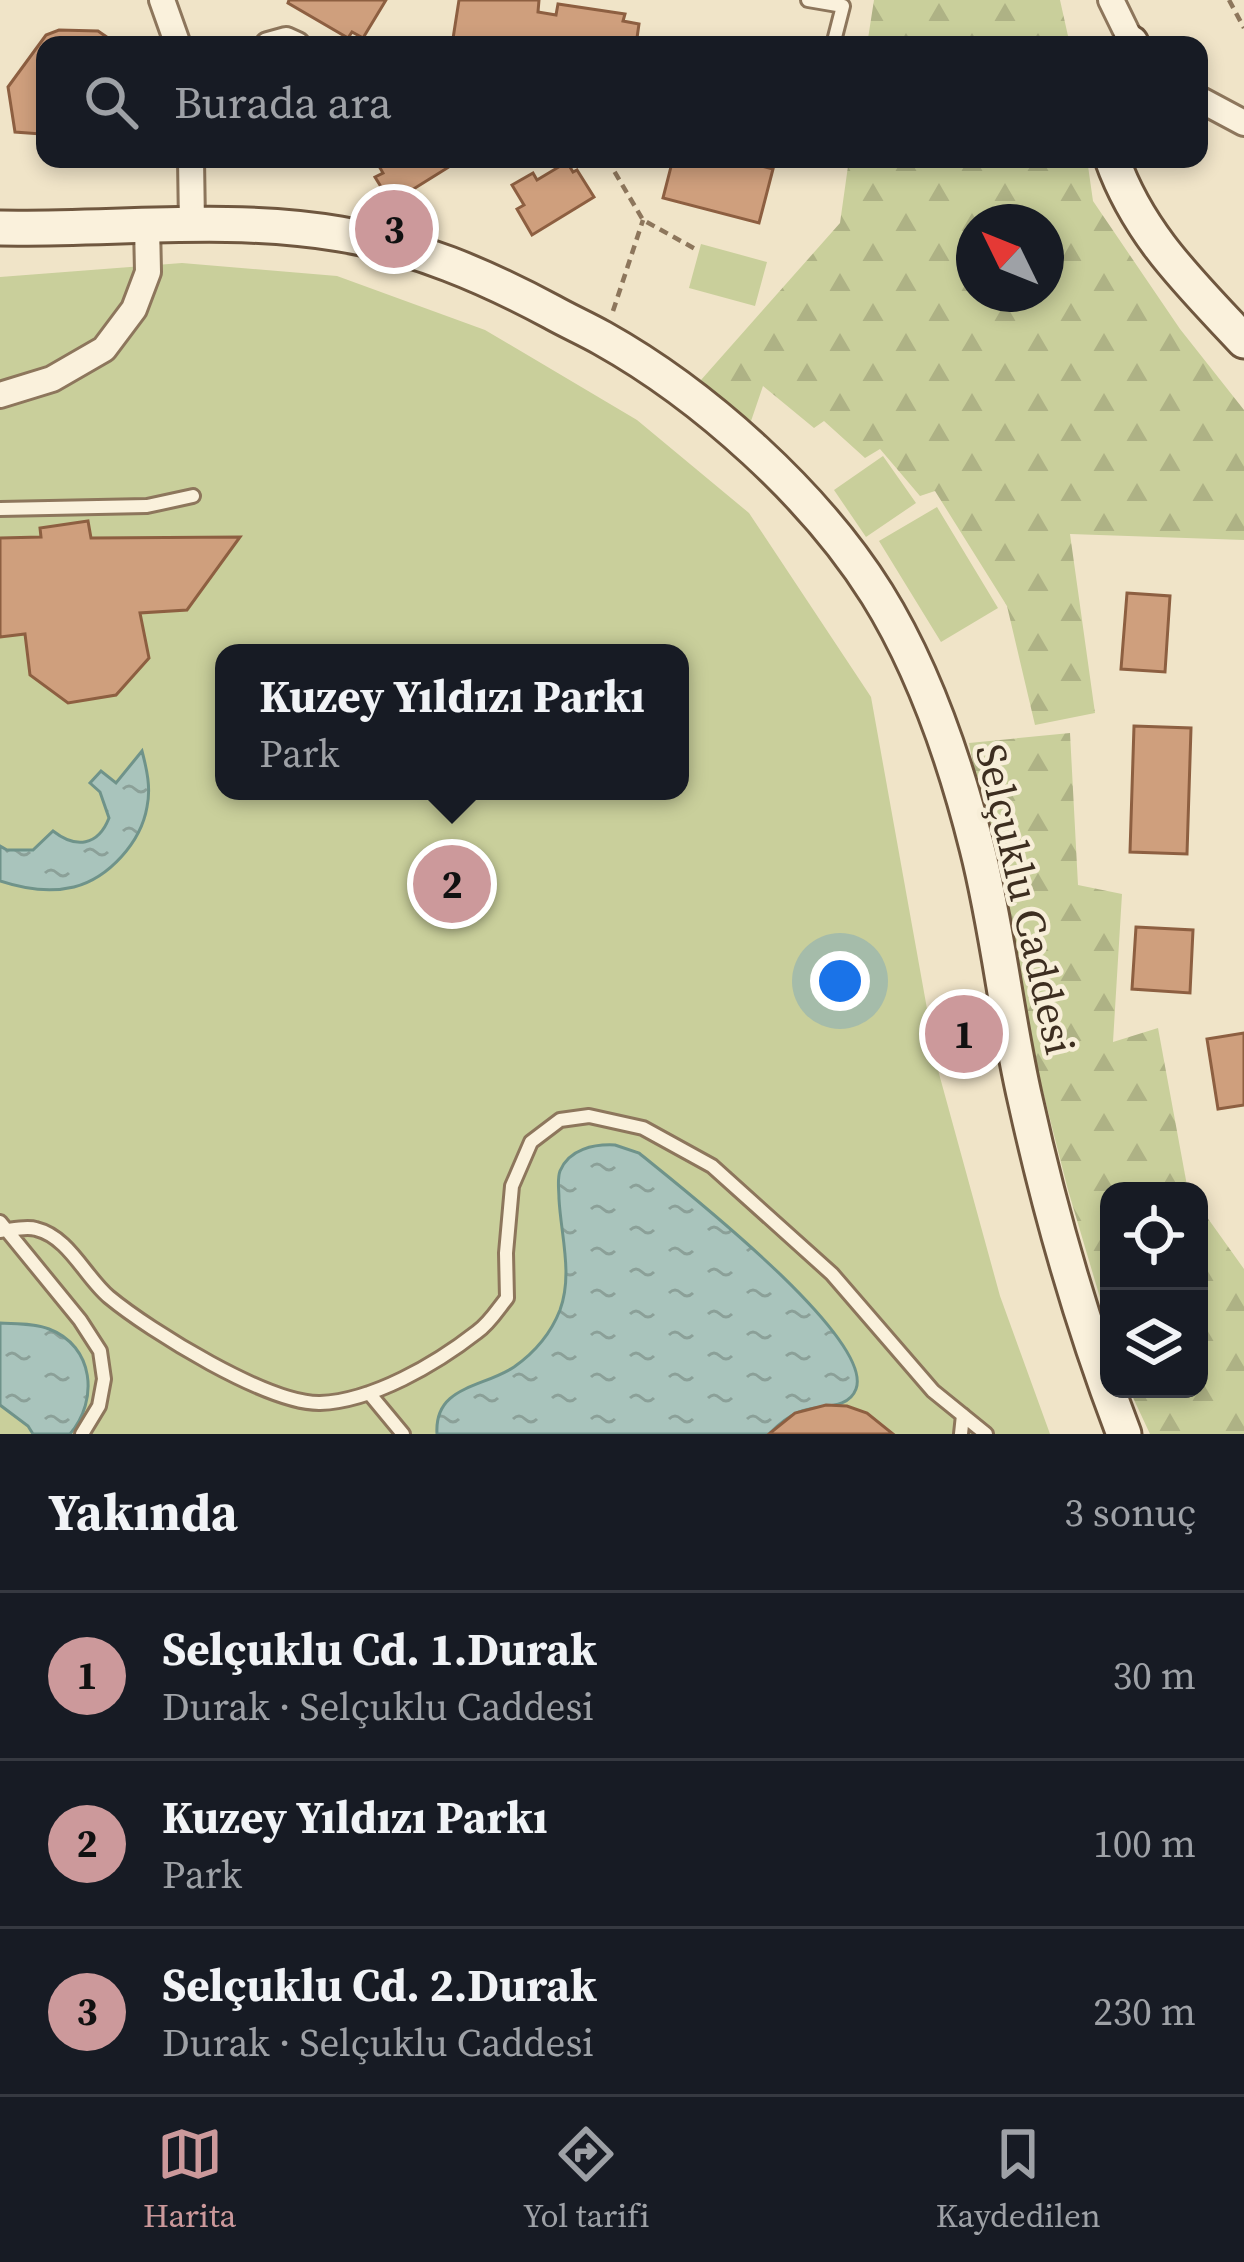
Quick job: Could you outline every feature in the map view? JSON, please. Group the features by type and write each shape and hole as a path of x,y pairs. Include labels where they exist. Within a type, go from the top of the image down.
{"street":[{"path":"1111,0 1127,36"},
{"path":"165,2 175,36"},
{"path":"1208,104 1244,123"},
{"path":"191,168 193,224"},
{"path":"1116,168 1134,211 1173,265 1244,341"},
{"path":"0,395 52,379 104,349 134,309 148,272 147,224"},
{"name":"Selçuklu Caddesi","path":"0,228 271,224 390,245 492,281 604,339 702,407 784,478 877,594 908,652 953,763 978,851 1024,1096 1048,1196 1124,1434"}],"lane":[{"path":"808,0 844,6 836,36"},
{"path":"0,509 148,506 193,496"},
{"path":"2,1228 35,1228 59,1240 108,1296 190,1351 274,1395 317,1403 383,1389 481,1330 507,1298 512,1186 531,1142 560,1120 589,1116 643,1128 712,1166 832,1274 933,1391 986,1434"},
{"path":"2,1228 80,1320 100,1351 104,1379 99,1406 82,1434"},
{"path":"369,1393 403,1434"},
{"path":"961,1434 963,1415"}],"path":[{"path":"1229,0 1244,28"},
{"path":"612,168 643,220 699,251"},
{"path":"604,339 643,220"}],"green space":[{"path":"874,0 1060,0 1068,36 868,36"},
{"path":"848,168 1088,168 1093,201 1180,329 1244,410 1244,540 1070,534 1095,713 1035,725 1007,606 935,491 920,496 880,449 865,458 824,421 814,428 763,386 750,424 701,380 840,223"},
{"path":"701,244 767,262 755,306 689,288"},
{"path":"182,263 337,276 485,330 637,420 749,513 871,697 938,1070 1000,1296 1050,1434 0,1434 0,277"},
{"path":"883,456 916,503 866,537 834,490"},
{"path":"937,507 998,608 941,642 879,541"},
{"path":"1070,733 1078,885 1122,894 1113,1042 1158,1028 1186,1182 1100,1182 1100,1298 1023,1013 969,743"},
{"path":"1208,1219 1244,1269 1244,1434 1150,1434 1133,1398 1208,1398"}],"water":[{"path":"142,751 148,786 144,820 111,867 65,889 0,881 0,846 33,850 53,831 78,842 99,834 109,818 100,792 90,783 101,771 116,783"},
{"path":"615,1145 639,1153 660,1170 806,1300 836,1335 854,1366 852,1396 839,1404 799,1412 769,1434 437,1434 438,1418 452,1397 514,1367 552,1327 566,1283 560,1171 583,1149"},
{"path":"0,1323 43,1327 75,1348 83,1361 88,1390 70,1434 33,1434 0,1405"}],"building":[{"path":"386,0 364,36 352,32 345,36 288,3"},
{"path":"459,0 539,0 538,12 556,15 558,4 625,14 623,21 639,24 637,36 453,36"},
{"path":"59,30 98,31 105,36 45,36"},
{"path":"36,49 36,134 15,132 8,87"},
{"path":"380,168 447,168 391,203 375,177 383,173"},
{"path":"557,168 571,168 577,170 594,197 532,235 517,209 524,205 512,185 533,173 537,180"},
{"path":"671,168 773,169 759,223 663,198"},
{"path":"88,521 91,538 240,537 187,610 140,613 149,658 116,695 68,703 30,675 25,634 0,637 0,538 41,537 40,528"},
{"path":"1127,593 1170,596 1165,672 1121,669"},
{"path":"1134,726 1191,728 1187,854 1130,852"},
{"path":"1136,927 1193,930 1190,993 1132,989"},
{"path":"1244,1033 1244,1105 1218,1109 1207,1039"},
{"path":"826,1405 867,1413 893,1434 769,1434 795,1413"}],"place":[{"name":"Selçuklu Cd. 2.Durak","path":"394,229"},
{"name":"Kuzey Yıldızı Parkı","path":"452,884"},
{"name":"Selçuklu Cd. 1.Durak","path":"964,1034"}]}
